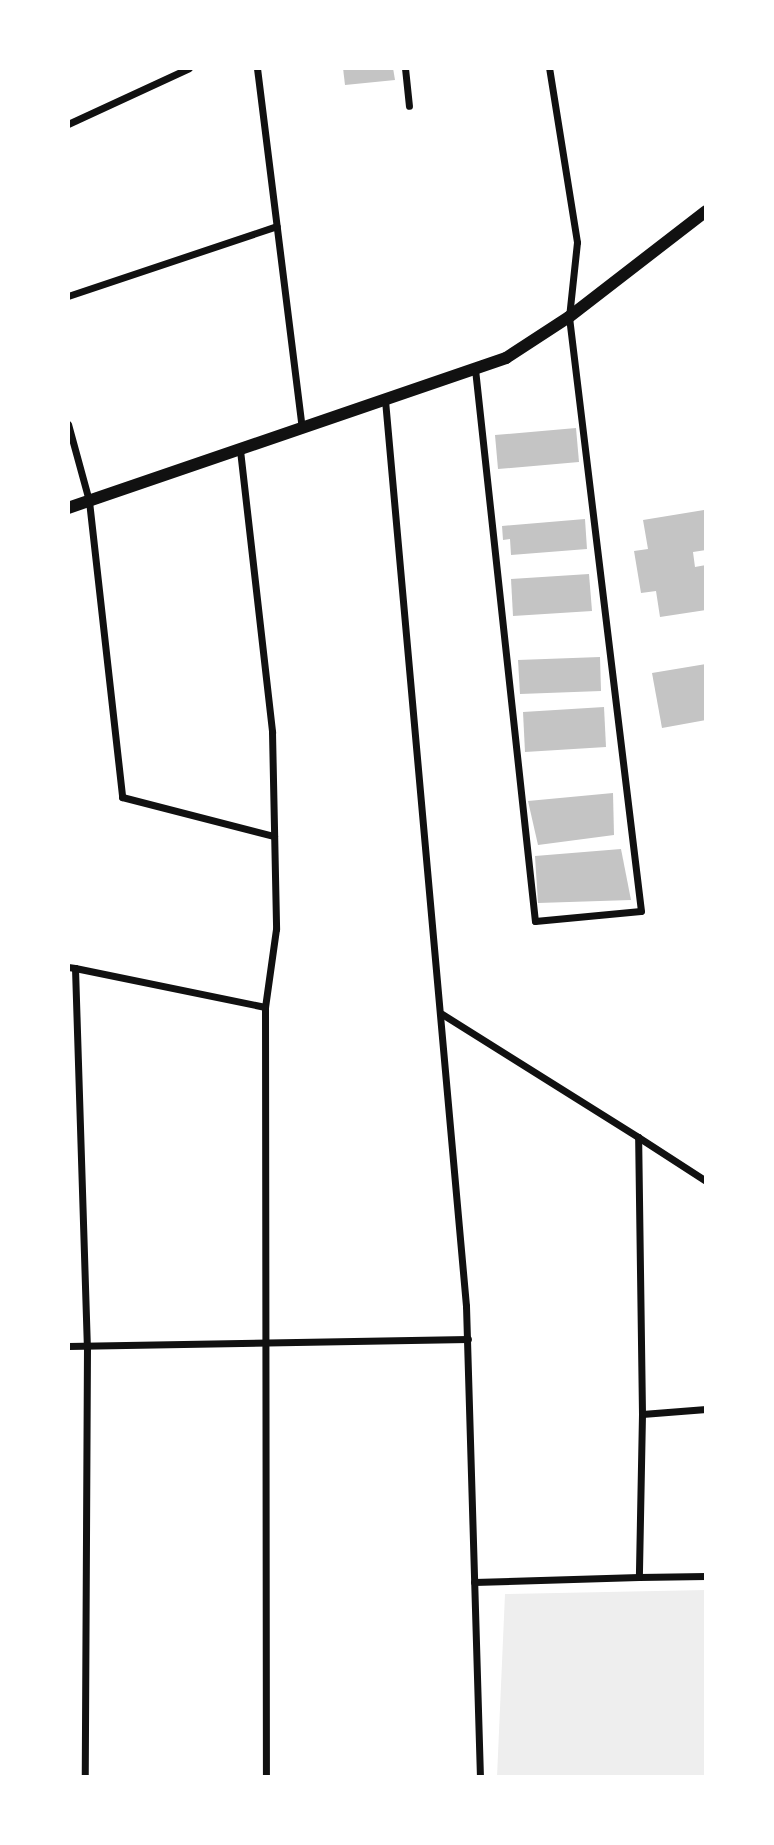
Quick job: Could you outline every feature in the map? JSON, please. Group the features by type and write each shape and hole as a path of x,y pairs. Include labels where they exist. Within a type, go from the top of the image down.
{"street":[{"path":"68,124 189,68"},
{"path":"257,68 302,428"},
{"path":"405,68 410,106"},
{"path":"475,369 535,920 641,911 569,317 578,242 549,68"},
{"path":"68,508 506,358 569,317 706,211"},
{"path":"68,296 276,226"},
{"path":"385,400 442,1014 468,1339 480,1777"},
{"path":"68,424 89,501 122,797 274,836"},
{"path":"240,450 272,732 276,929 265,1006 266,1777"},
{"path":"85,1777 87,1346 71,968 265,1006"},
{"path":"442,1014 706,1181"},
{"path":"638,1137 642,1414 639,1577"},
{"path":"68,1346 468,1339"},
{"path":"642,1414 706,1409"},
{"path":"474,1582 706,1576"}],"shaded area":[{"path":"706,1590 706,1777 497,1777 505,1594"}],"building":[{"path":"343,68 393,68 395,80 345,85"},
{"path":"576,428 579,462 498,469 495,435"},
{"path":"704,510 706,550 693,552 695,567 706,565 706,610 660,617 656,591 641,593 634,551 648,549 643,520"},
{"path":"585,519 587,549 511,555 510,539 503,540 502,526"},
{"path":"589,574 592,611 513,616 511,579"},
{"path":"600,657 601,691 520,694 518,660"},
{"path":"706,664 706,720 662,728 652,673"},
{"path":"604,707 606,747 525,752 523,712"},
{"path":"613,793 614,835 538,845 528,801"},
{"path":"621,849 631,900 538,903 535,856"}]}
